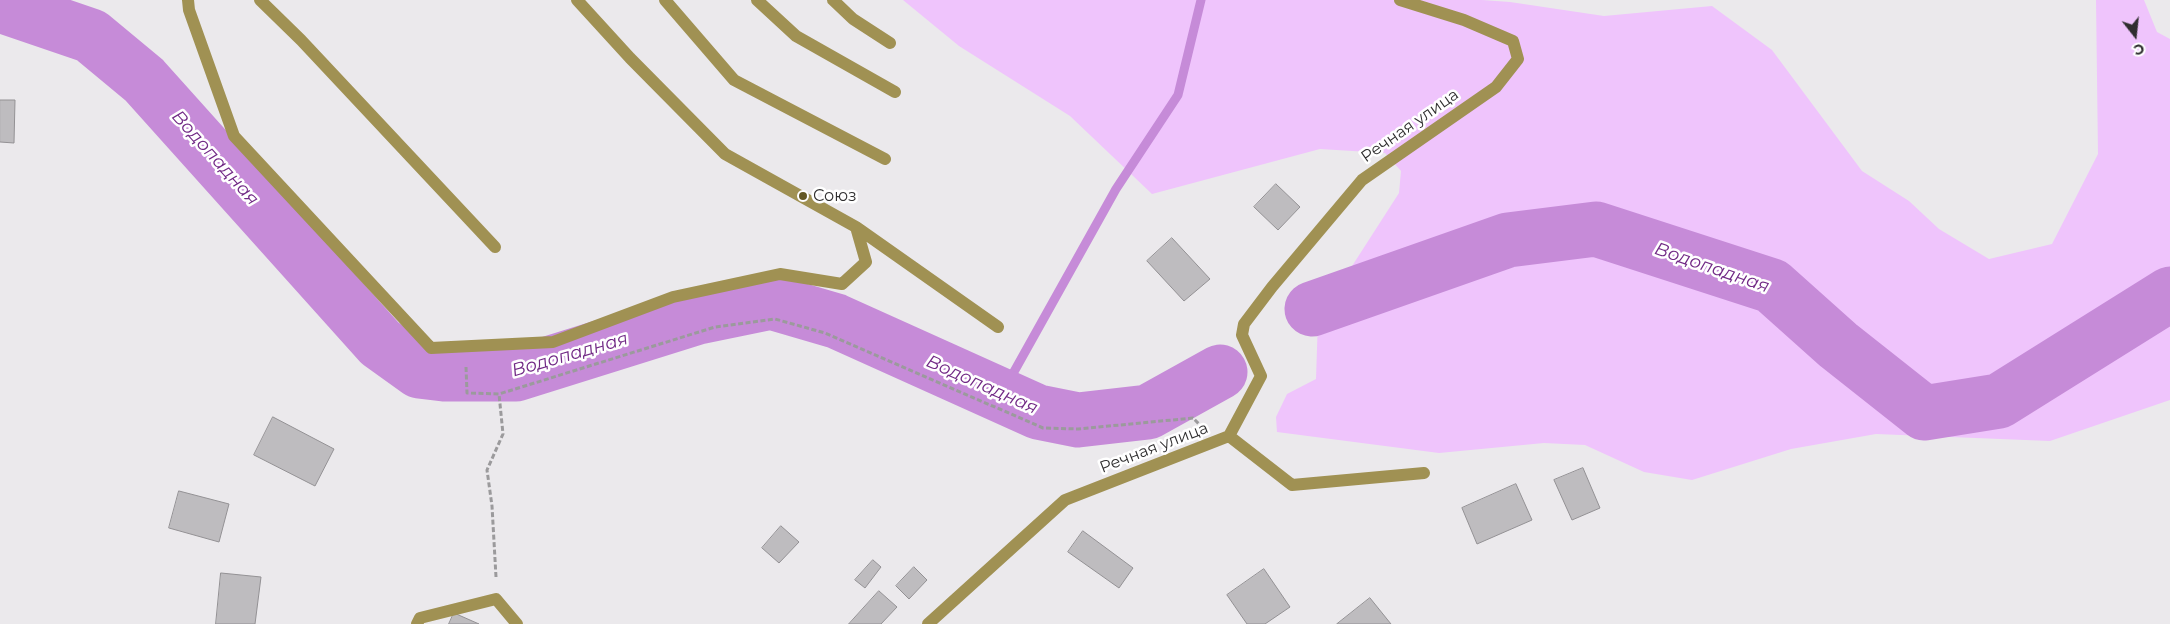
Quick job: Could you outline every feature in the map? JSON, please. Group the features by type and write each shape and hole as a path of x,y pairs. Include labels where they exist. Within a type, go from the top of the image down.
{"lane":[{"path":"188,0 189,10 234,136 431,348 553,342 673,297 780,274 842,284 866,262 856,226"},
{"path":"260,0 302,40 494,246"},
{"path":"577,0 630,58 725,154 856,226 998,327"},
{"path":"665,0 734,80 886,159"},
{"path":"757,0 796,36 895,92"},
{"path":"833,0 853,19 890,43"},
{"name":"Речная улица","path":"928,624 1065,500 1230,436 1261,376 1242,335 1244,324 1266,294 1362,180 1496,86 1518,59 1513,41 1464,20 1400,0"},
{"name":"Речная улица","path":"1230,436 1292,486 1424,473"},
{"path":"417,624 420,618 496,599 517,624"}],"path":[{"path":"467,392 499,394 715,327 774,319 825,333 1043,428 1078,429 1193,418 1217,441"},
{"path":"496,599 492,506 487,470 503,434 499,394"}],"shaded area":[{"path":"903,0 1482,0 1510,2 1604,16 1712,6 1772,50 1862,171 1909,201 1939,229 1989,259 2052,244 2098,154 2096,0 2144,0 2157,32 2170,39 2170,400 2050,441 1876,434 1791,449 1692,480 1644,472 1585,445 1544,443 1439,453 1277,432 1276,417 1287,394 1316,379 1318,319 1399,193 1401,171 1385,153 1320,149 1152,194 1070,116 959,46"}],"building":[{"path":"0,100 15,100 14,143 0,142"},
{"path":"1276,184 1300,207 1278,230 1254,207"},
{"path":"1172,238 1210,279 1184,301 1147,261"},
{"path":"273,417 334,449 315,486 254,455"},
{"path":"1583,468 1600,508 1572,520 1554,480"},
{"path":"1516,484 1532,520 1477,544 1462,508"},
{"path":"179,491 229,504 219,542 169,528"},
{"path":"781,526 799,542 779,563 762,548"},
{"path":"1083,531 1133,568 1119,588 1068,552"},
{"path":"873,560 881,567 865,588 855,580"},
{"path":"914,567 927,580 909,599 896,586"},
{"path":"1264,569 1290,607 1265,624 1247,624 1227,595"},
{"path":"221,573 261,577 255,624 216,624"},
{"path":"879,591 897,607 881,624 849,624"},
{"path":"1370,598 1391,624 1337,624"},
{"path":"454,613 479,624 449,624"}],"waterway":[{"path":"1001,395 1116,189 1178,95 1201,0"},
{"name":"Водопадная","path":"0,5 91,36 144,80 380,343 419,371 444,374 516,374 698,317 771,302 836,321 1038,412 1078,420 1148,412 1220,372"},
{"name":"Водопадная","path":"1312,309 1508,240 1596,229 1772,286 1838,345 1924,413 1999,401 2170,294"}],"place":[{"name":"Союз","path":"803,196"}]}
